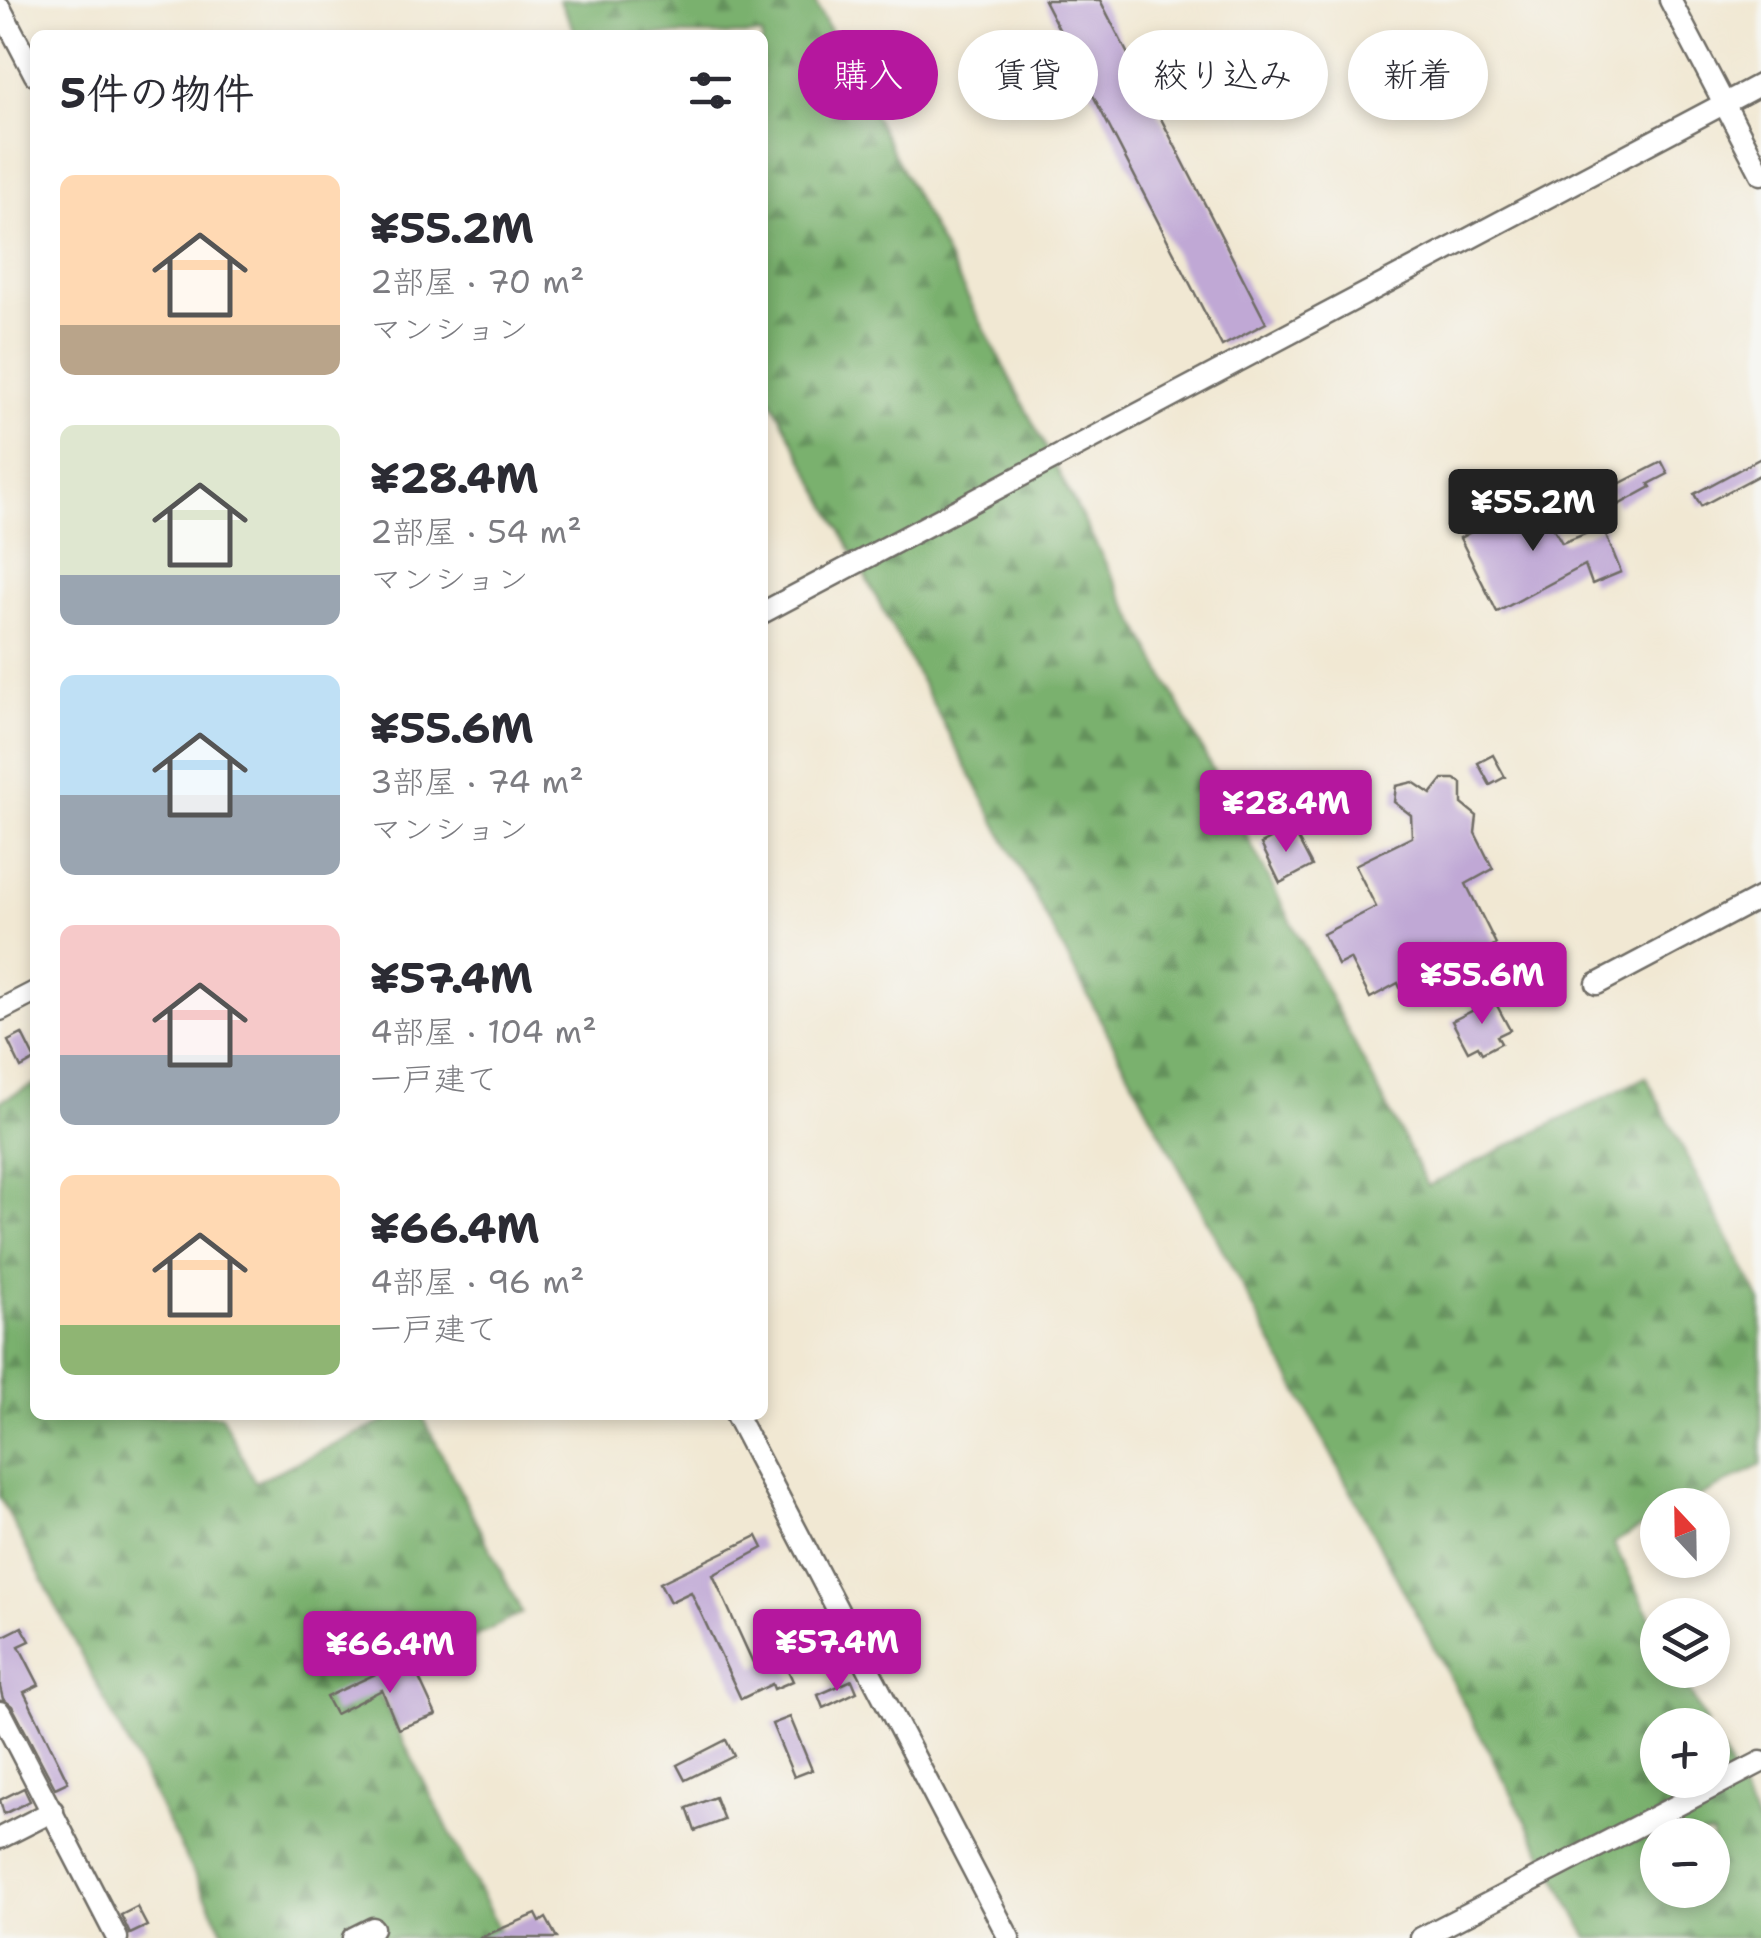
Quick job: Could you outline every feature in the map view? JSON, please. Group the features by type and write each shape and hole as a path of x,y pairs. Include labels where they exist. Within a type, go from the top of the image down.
{"street":[{"path":"1670,0 1761,174"},
{"path":"0,8 30,65"},
{"path":"768,610 1761,84"},
{"path":"1597,984 1761,897"},
{"path":"0,1010 30,995"},
{"path":"739,1420 1009,1938"},
{"path":"0,1712 117,1938"},
{"path":"1421,1938 1761,1762"},
{"path":"0,1838 52,1811"},
{"path":"353,1938 373,1928"}],"green space":[{"path":"559,0 814,0 830,30 798,30 798,120 876,120 1428,1186 1646,1077 1761,1302 1761,1465 1717,1488 1640,1488 1640,1528 1613,1543 1641,1598 1640,1688 1688,1688 1698,1708 1640,1708 1640,1798 1730,1798 1730,1769 1761,1830 1761,1938 1588,1938 768,393 768,30 574,30"},
{"path":"30,1086 30,1420 224,1420 255,1482 387,1420 425,1420 522,1613 376,1687 503,1938 227,1938 0,1497 0,1101"}],"building":[{"path":"1044,0 1100,0 1118,35 1118,120 1162,120 1266,323 1222,346 1098,105 1098,30 1059,30"},
{"path":"1761,458 1761,474 1701,506 1694,494"},
{"path":"1662,462 1668,474 1618,505 1609,489"},
{"path":"1536,497 1562,543 1603,527 1621,572 1592,584 1585,565 1497,612 1460,538"},
{"path":"1493,755 1505,777 1490,785 1478,763"},
{"path":"1443,779 1462,783 1462,804 1477,816 1475,833 1493,869 1466,884 1496,944 1402,992 1398,983 1370,998 1350,959 1338,965 1323,934 1376,907 1355,865 1412,837 1411,815 1394,802 1396,786 1413,782 1431,794"},
{"path":"1292,828 1312,866 1280,883 1261,844"},
{"path":"1494,1000 1510,1030 1497,1036 1501,1043 1482,1053 1478,1046 1468,1051 1452,1021"},
{"path":"22,1034 30,1050 30,1063 21,1068 8,1041"},
{"path":"757,1536 763,1548 713,1575 755,1667 781,1655 793,1681 774,1689 772,1684 741,1699 691,1592 670,1602 660,1583"},
{"path":"22,1627 30,1641 19,1646 39,1685 24,1692 68,1782 55,1788 12,1706 3,1699 0,1687 0,1638"},
{"path":"412,1663 436,1715 398,1729 382,1690 335,1714 326,1697 386,1669 390,1675"},
{"path":"852,1680 857,1692 823,1708 818,1695"},
{"path":"790,1717 812,1770 794,1777 772,1724"},
{"path":"726,1740 734,1756 685,1780 677,1765"},
{"path":"24,1788 30,1801 4,1814 0,1800"},
{"path":"715,1797 724,1820 695,1831 687,1808"},
{"path":"137,1907 147,1926 130,1934 121,1915"},
{"path":"536,1914 540,1922 546,1918 557,1938 479,1938"}]}
